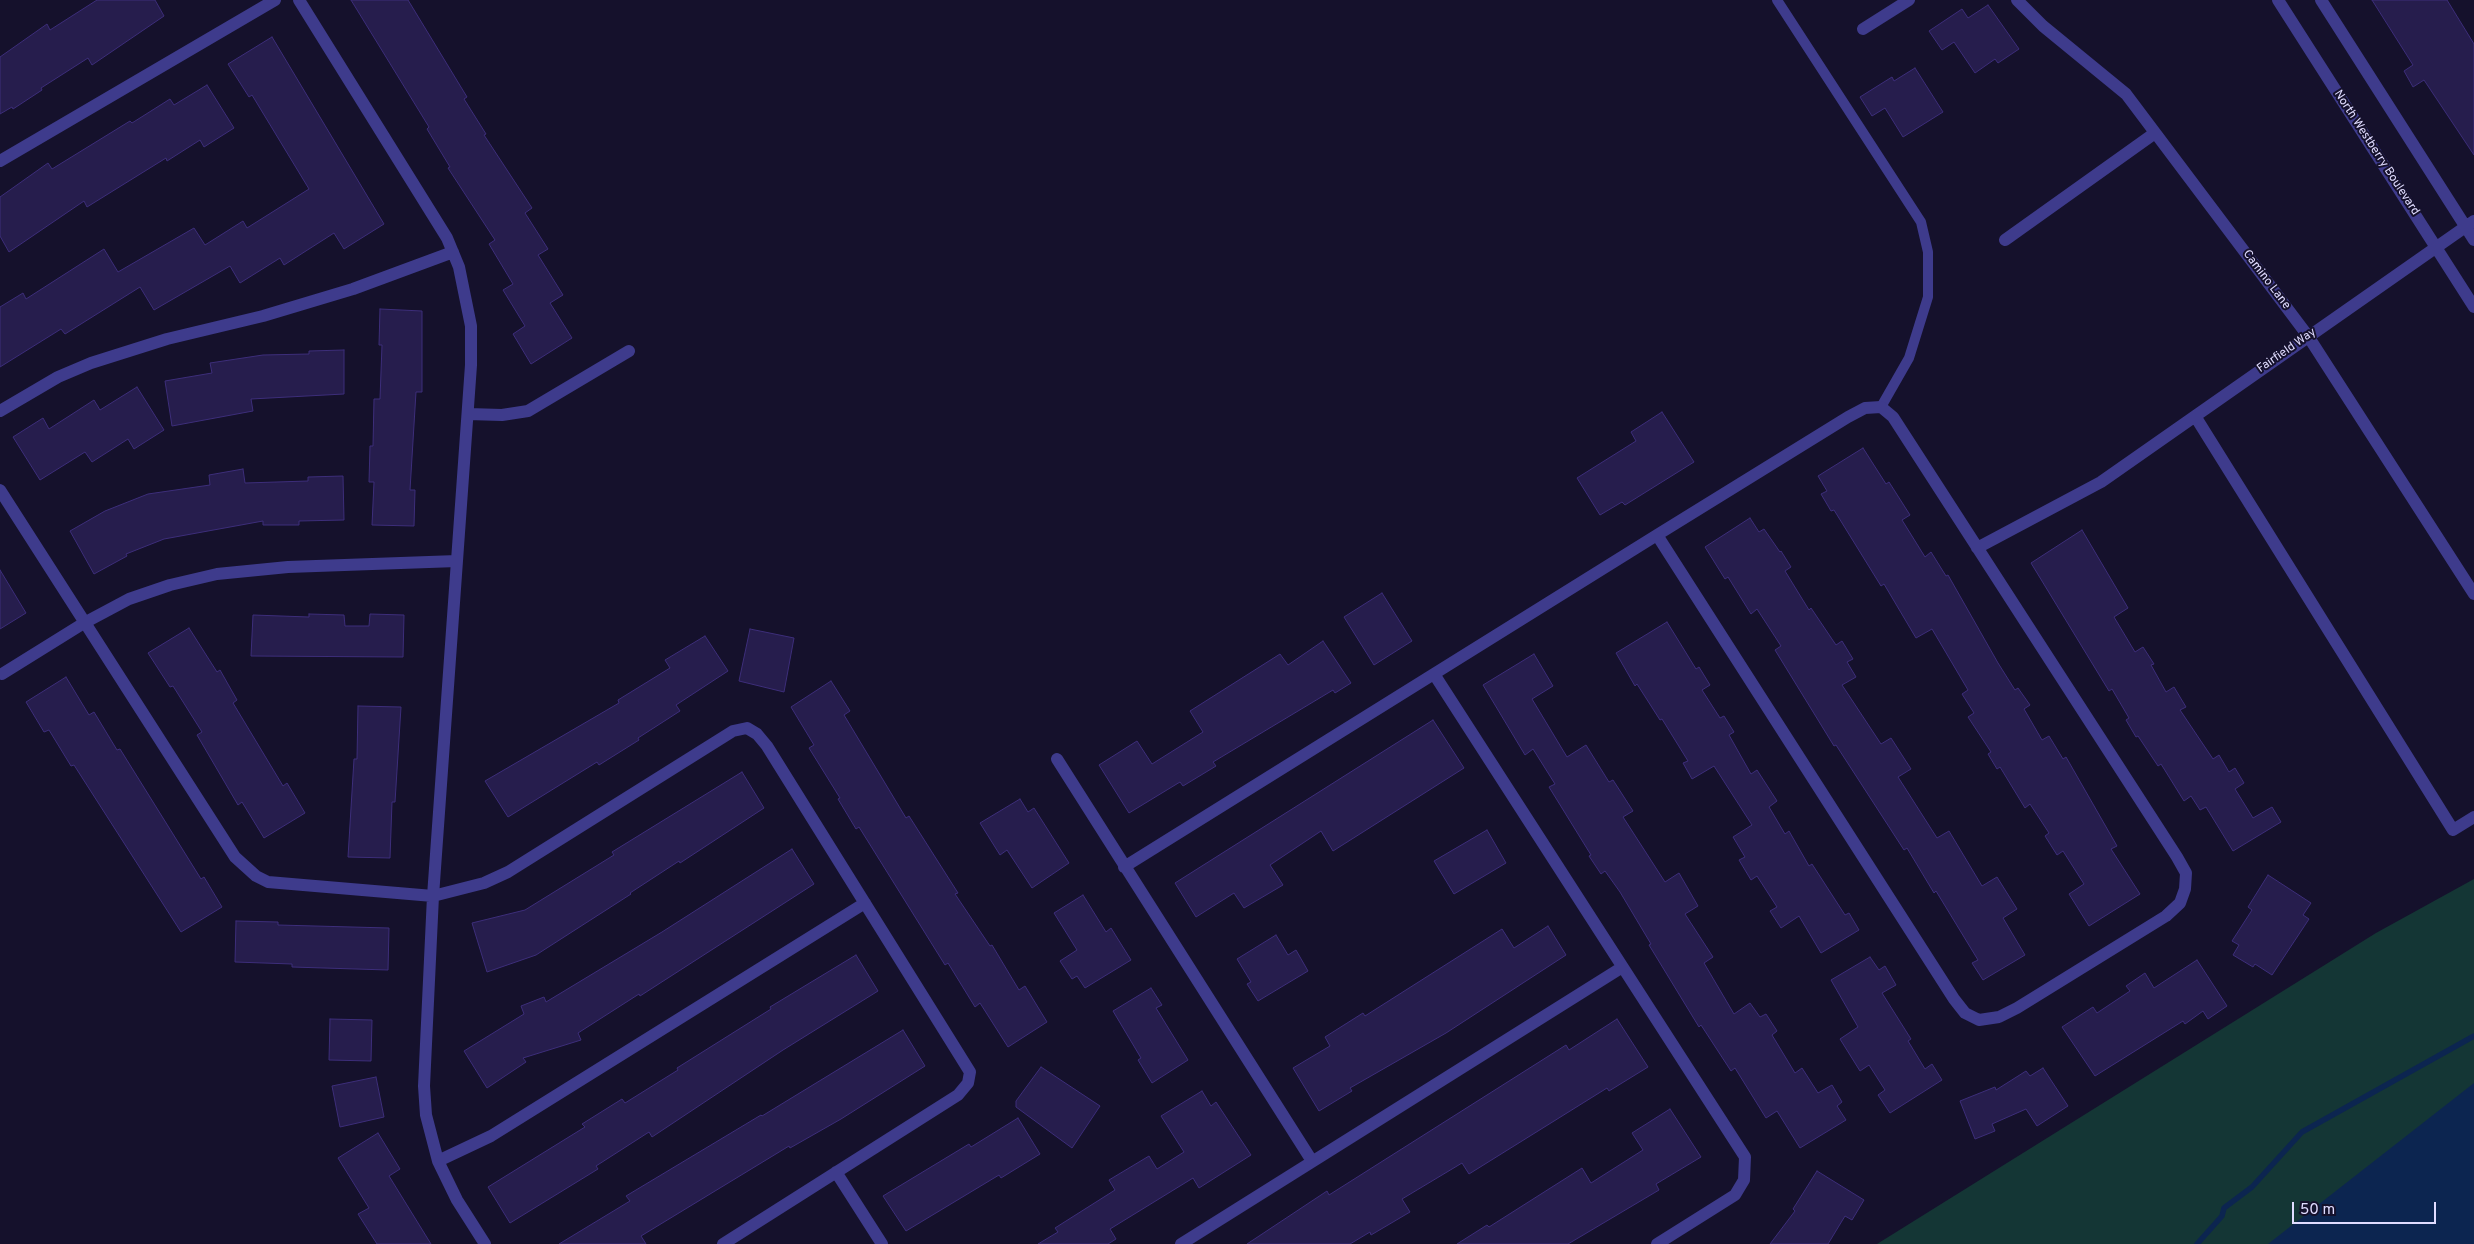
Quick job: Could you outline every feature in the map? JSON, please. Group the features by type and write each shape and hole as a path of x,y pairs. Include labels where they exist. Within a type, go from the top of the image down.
{"street":[{"path":"0,161 275,0"},
{"path":"299,0 447,238 459,267 471,326 472,365 433,896 424,1086 426,1115 438,1161 457,1200 485,1244"},
{"path":"1863,29 1909,0"},
{"name":"Camino Lane","path":"2017,0 2043,26 2126,94 2308,336 2474,594"},
{"name":"North Westberry Boulevard","path":"2278,0 2474,307"},
{"path":"2320,0 2470,224 2474,240"},
{"path":"2005,240 2155,133"},
{"name":"Fairfield Way","path":"1977,548 2101,482 2470,224"},
{"path":"0,411 58,376 91,363 167,339 263,316 353,289 453,252"},
{"path":"468,414 502,415 528,411 629,350"},
{"path":"1124,867 1657,535 1848,417 1865,408 1881,407 1893,417 2172,848 2186,873 2186,888 2180,903 2166,916 2017,1008 1998,1017 1979,1020 1965,1013 1954,999 1657,535"},
{"path":"2195,416 2453,830 2474,817"},
{"path":"0,490 234,857 245,867 268,882 433,896 484,883 508,872 733,731 747,728 758,734 970,1072 968,1083 958,1095 724,1244"},
{"path":"2,674 84,623 128,599 170,585 218,574 288,568 457,561"},
{"path":"1434,674 1621,968 1745,1158 1744,1180 1735,1196 1658,1244"},
{"path":"1057,759 1312,1161"},
{"path":"438,1161 491,1136 865,903"},
{"path":"1181,1244 1621,968"},
{"path":"836,1172 882,1244"}],"lane":[{"path":"1778,0 1921,222 1928,252 1928,298 1909,358 1881,407"}],"green space":[{"path":"2474,879 2474,1244 1877,1244 2376,933"}],"water":[{"path":"2474,1083 2474,1244 2268,1244"}],"building":[{"path":"97,0 155,0 164,16 92,65 88,58 41,88 42,90 13,109 12,107 0,114 0,57 47,24 50,30"},
{"path":"351,0 408,0 467,97 464,99 486,134 484,135 532,208 525,213 548,249 538,255 563,295 550,303 572,338 531,364 513,334 525,326 503,290 513,284 489,244 495,240 448,168 450,167 427,129 429,127"},
{"path":"2372,0 2447,0 2474,44 2474,155 2424,80 2413,87 2404,71 2413,65"},
{"path":"1988,5 2019,49 1998,63 1995,59 1975,73 1954,42 1942,50 1929,31 1962,9 1968,18"},
{"path":"272,37 384,224 344,249 334,233 284,265 280,258 240,283 230,266 154,310 140,287 65,334 61,329 0,367 0,307 23,293 26,299 104,249 118,272 194,228 205,245 243,221 247,228 309,189 252,95 249,97 228,64"},
{"path":"1915,68 1943,112 1903,137 1885,108 1872,116 1860,97 1892,77 1894,81"},
{"path":"207,85 234,128 204,147 200,140 167,161 166,158 87,207 84,201 9,252 0,236 0,197 48,163 52,169 170,99 174,105"},
{"path":"380,309 422,311 422,392 416,392 410,490 415,490 414,526 372,525 374,482 369,482 370,446 373,446 374,399 380,399 382,345 379,345"},
{"path":"344,350 344,394 251,399 253,411 172,426 165,381 212,373 210,363 263,355 309,354 309,351"},
{"path":"137,387 164,430 134,449 128,439 92,462 85,452 40,480 13,437 43,418 49,429 94,400 100,410"},
{"path":"1662,412 1694,462 1625,505 1622,502 1600,515 1577,478 1636,441 1631,432"},
{"path":"1863,448 1886,484 1889,482 1910,515 1902,520 1925,557 1931,552 1946,576 1948,575 2015,690 2018,688 2030,705 2024,709 2042,740 2049,736 2063,759 2066,757 2117,846 2111,849 2140,894 2089,926 2069,894 2084,884 2063,851 2057,855 2045,836 2049,833 2030,804 2025,808 2000,767 1997,769 1988,754 1991,752 1968,717 1974,713 1962,694 1968,690 1932,629 1916,638 1884,584 1881,586 1834,510 1831,511 1821,494 1827,491 1818,476"},
{"path":"243,469 245,483 308,481 308,477 343,476 344,520 299,521 299,525 263,525 263,521 164,539 126,554 127,556 94,574 70,531 105,511 148,494 210,485 209,475"},
{"path":"1750,518 1759,532 1764,529 1781,551 1791,567 1785,571 1809,610 1811,608 1836,645 1842,641 1853,659 1847,662 1856,677 1842,685 1881,744 1891,738 1911,769 1898,777 1937,838 1949,831 1982,886 1997,877 2017,909 2003,918 2025,955 1983,980 1972,963 1978,960 1936,891 1934,893 1907,848 1904,850 1836,745 1834,746 1775,650 1781,646 1757,609 1751,614 1728,577 1725,579 1705,547"},
{"path":"2082,530 2128,608 2114,617 2135,652 2143,647 2154,664 2151,665 2166,692 2174,687 2186,707 2180,710 2213,759 2219,755 2229,772 2235,768 2244,783 2235,789 2253,818 2272,807 2281,822 2233,851 2206,807 2200,810 2191,796 2184,801 2161,764 2158,766 2138,736 2136,737 2126,720 2129,718 2112,689 2109,691 2031,563"},
{"path":"0,570 26,613 0,629"},
{"path":"1382,593 1412,641 1374,665 1344,617"},
{"path":"309,614 344,615 345,626 369,626 370,614 404,615 403,657 251,656 253,615 309,617"},
{"path":"1667,622 1696,669 1699,667 1710,685 1702,690 1720,718 1724,716 1734,732 1729,735 1751,774 1757,770 1777,801 1769,807 1785,834 1789,831 1809,866 1812,864 1845,915 1849,913 1859,930 1821,953 1799,916 1781,928 1770,911 1777,907 1757,876 1751,880 1739,860 1745,857 1733,837 1752,825 1714,766 1692,779 1683,763 1688,761 1662,719 1660,720 1637,684 1635,686 1616,653"},
{"path":"189,628 217,672 220,670 237,700 233,703 283,786 287,783 305,813 264,838 242,802 238,805 197,735 202,732 173,686 170,687 148,653"},
{"path":"750,629 794,638 784,692 739,681"},
{"path":"705,636 728,671 676,705 680,711 638,738 639,740 599,765 597,762 508,817 485,781 619,703 618,700 670,668 665,660"},
{"path":"1323,641 1351,683 1335,693 1333,690 1213,762 1216,766 1183,786 1180,782 1129,813 1099,765 1137,741 1152,764 1203,732 1190,711 1280,654 1288,665"},
{"path":"1534,654 1553,686 1532,699 1567,757 1586,745 1609,782 1613,780 1633,811 1623,817 1665,882 1679,873 1698,906 1685,914 1713,957 1704,963 1734,1014 1750,1003 1760,1017 1766,1014 1777,1031 1772,1035 1795,1073 1802,1068 1818,1093 1832,1085 1842,1102 1837,1106 1846,1120 1800,1148 1777,1111 1766,1118 1735,1068 1731,1071 1701,1025 1699,1027 1649,945 1651,944 1620,892 1605,871 1601,874 1589,856 1591,855 1549,787 1555,784 1533,749 1525,755 1483,685"},
{"path":"66,677 89,715 94,712 117,750 120,749 201,879 204,877 222,907 181,932 74,765 71,766 49,730 44,732 26,702"},
{"path":"831,681 850,711 844,715 906,818 909,816 958,893 955,894 990,946 992,945 1019,990 1025,986 1047,1022 1008,1047 980,1003 975,1007 948,963 945,965 859,827 856,829 838,799 840,798 809,748 814,745 791,707"},
{"path":"358,706 401,707 395,802 392,802 390,858 348,857 354,759 357,759"},
{"path":"1433,720 1464,768 1333,851 1321,831 1270,865 1283,885 1244,908 1234,893 1196,917 1175,883"},
{"path":"742,772 764,808 680,863 679,861 536,955 487,972 472,923 525,910 614,855 612,852"},
{"path":"1020,799 1028,812 1034,808 1069,863 1032,888 1007,850 1000,855 980,823"},
{"path":"1487,830 1506,863 1454,894 1434,861"},
{"path":"792,849 814,884 640,996 639,994 578,1033 581,1040 523,1058 526,1062 487,1088 464,1051 524,1014 521,1006 544,997 546,1002 662,932"},
{"path":"2268,875 2311,903 2303,915 2309,919 2272,975 2255,964 2253,967 2233,955 2239,945 2232,941 2252,910 2248,907"},
{"path":"1083,895 1106,932 1111,928 1131,960 1085,988 1077,976 1072,979 1060,961 1077,950 1054,913"},
{"path":"236,921 278,922 278,925 389,928 388,970 292,967 292,964 235,962"},
{"path":"1548,926 1566,955 1446,1033 1350,1088 1352,1091 1319,1111 1293,1068 1330,1046 1325,1037 1363,1013 1365,1016 1502,929 1514,948"},
{"path":"1276,935 1288,955 1296,950 1308,971 1258,1001 1247,984 1251,982 1237,959"},
{"path":"856,955 878,991 783,1050 652,1137 649,1132 596,1166 598,1169 510,1223 488,1187 585,1127 582,1124 622,1099 625,1103 771,1009 770,1007"},
{"path":"1870,957 1879,970 1885,966 1896,985 1882,993 1911,1039 1908,1041 1925,1069 1932,1064 1942,1080 1890,1113 1878,1095 1885,1090 1869,1065 1860,1071 1840,1039 1858,1027 1831,980"},
{"path":"2197,960 2227,1006 2208,1019 2203,1011 2185,1024 2183,1021 2095,1076 2062,1027 2093,1007 2097,1013 2130,991 2126,986 2145,973 2154,988"},
{"path":"1151,988 1162,1005 1156,1008 1188,1060 1152,1083 1138,1060 1141,1058 1113,1011"},
{"path":"330,1019 372,1020 371,1061 329,1060"},
{"path":"1617,1019 1648,1067 1609,1091 1607,1088 1469,1174 1462,1163 1402,1199 1410,1212 1371,1235 1370,1232 1350,1244 1247,1244 1327,1191 1329,1195 1566,1045 1569,1050"},
{"path":"903,1030 925,1066 841,1119 790,1148 789,1146 641,1236 646,1244 559,1244 630,1201 626,1196"},
{"path":"1041,1067 1100,1106 1072,1148 1016,1107 1016,1101"},
{"path":"2043,1068 2068,1106 2037,1126 2026,1109 1992,1124 1995,1131 1975,1139 1960,1101 1995,1087 1996,1090 2026,1071 2030,1076"},
{"path":"376,1077 384,1117 340,1127 332,1086"},
{"path":"1202,1091 1211,1106 1216,1102 1251,1155 1199,1188 1193,1178 1110,1229 1116,1239 1108,1244 1038,1244 1058,1232 1055,1228 1115,1190 1109,1180 1149,1156 1157,1169 1184,1152 1161,1116"},
{"path":"1670,1109 1701,1157 1656,1184 1659,1190 1568,1244 1457,1244 1487,1225 1489,1227 1582,1168 1591,1183 1643,1150 1632,1133"},
{"path":"1018,1118 1040,1154 1001,1178 999,1175 906,1231 883,1196 969,1144 971,1147"},
{"path":"378,1133 400,1169 389,1176 431,1244 377,1244 358,1214 369,1208 338,1158"},
{"path":"1817,1171 1864,1200 1852,1220 1845,1216 1828,1244 1770,1244 1795,1211 1793,1209"}],"waterway":[{"path":"2197,1244 2222,1216 2224,1208 2252,1187 2302,1132 2474,1036"}]}
